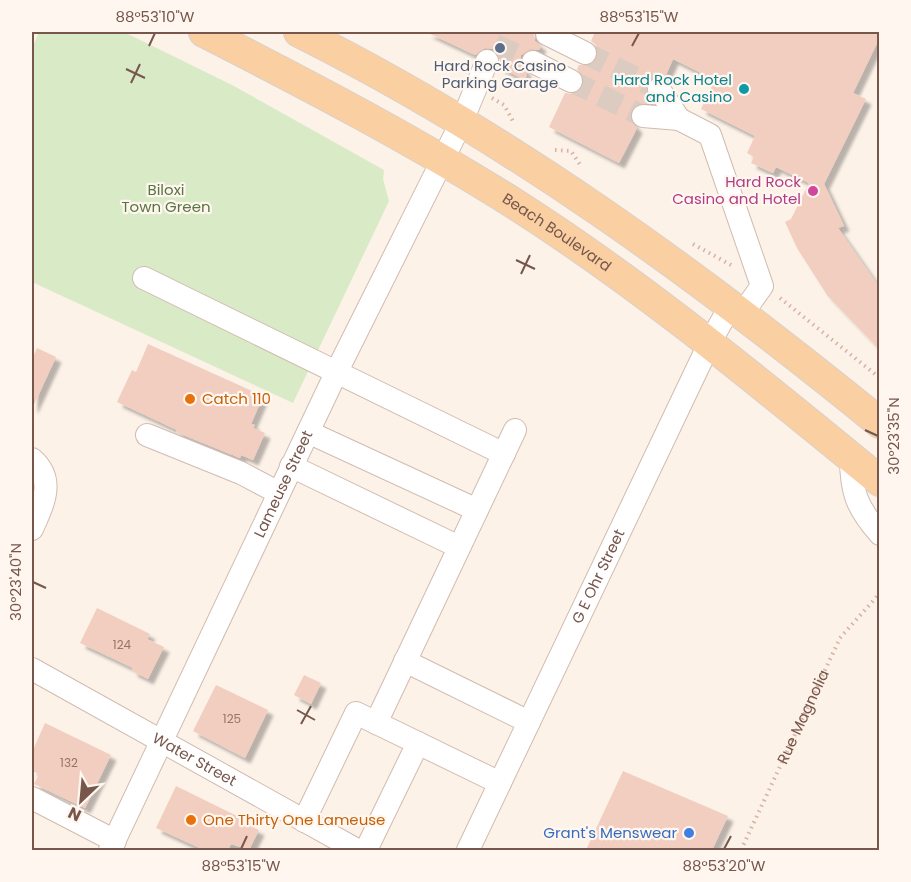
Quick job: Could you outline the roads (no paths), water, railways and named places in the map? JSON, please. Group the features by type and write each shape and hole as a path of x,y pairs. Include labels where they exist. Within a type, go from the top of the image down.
{"main road":[{"name":"Beach Boulevard","path":"204,32 443,160 603,264 710,342 851,458 866,488"},
{"path":"299,32 462,121 617,222 736,310 879,423"}],"street":[{"path":"547,34 585,53"},
{"name":"Lameuse Street","path":"112,846 291,466 462,121 487,62"},
{"path":"533,63 571,81"},
{"path":"659,89 679,119"},
{"path":"643,116 679,119"},
{"name":"G E Ohr Street","path":"468,850 710,342 736,310 762,286 711,135 679,119"},
{"path":"144,278 504,454"},
{"path":"376,723 515,430"},
{"path":"309,432 477,510"},
{"path":"147,435 241,472 279,493"},
{"path":"32,459 38,465 47,483 46,498 32,529"},
{"path":"291,466 459,547"},
{"path":"866,488 861,510 879,534"},
{"path":"405,661 529,722"},
{"name":"Water Street","path":"32,669 357,850"},
{"path":"304,821 356,713 500,783"},
{"path":"366,850 418,743"},
{"path":"32,798 112,846"}],"tunnel":[{"path":"495,45 533,62"},
{"path":"585,53 659,89"},
{"path":"571,81 643,116"}],"place":[{"name":"Hard Rock Casino Parking Garage","path":"500,48"},
{"name":"Hard Rock Hotel and Casino","path":"744,89"},
{"name":"Hard Rock Casino and Hotel","path":"813,191"},
{"name":"Catch 110","path":"190,399"},
{"name":"One Thirty One Lameuse","path":"191,820"},
{"name":"Grant's Menswear","path":"689,833"}],"park label":[{"name":"Biloxi Town Green","path":"166,198"}]}
